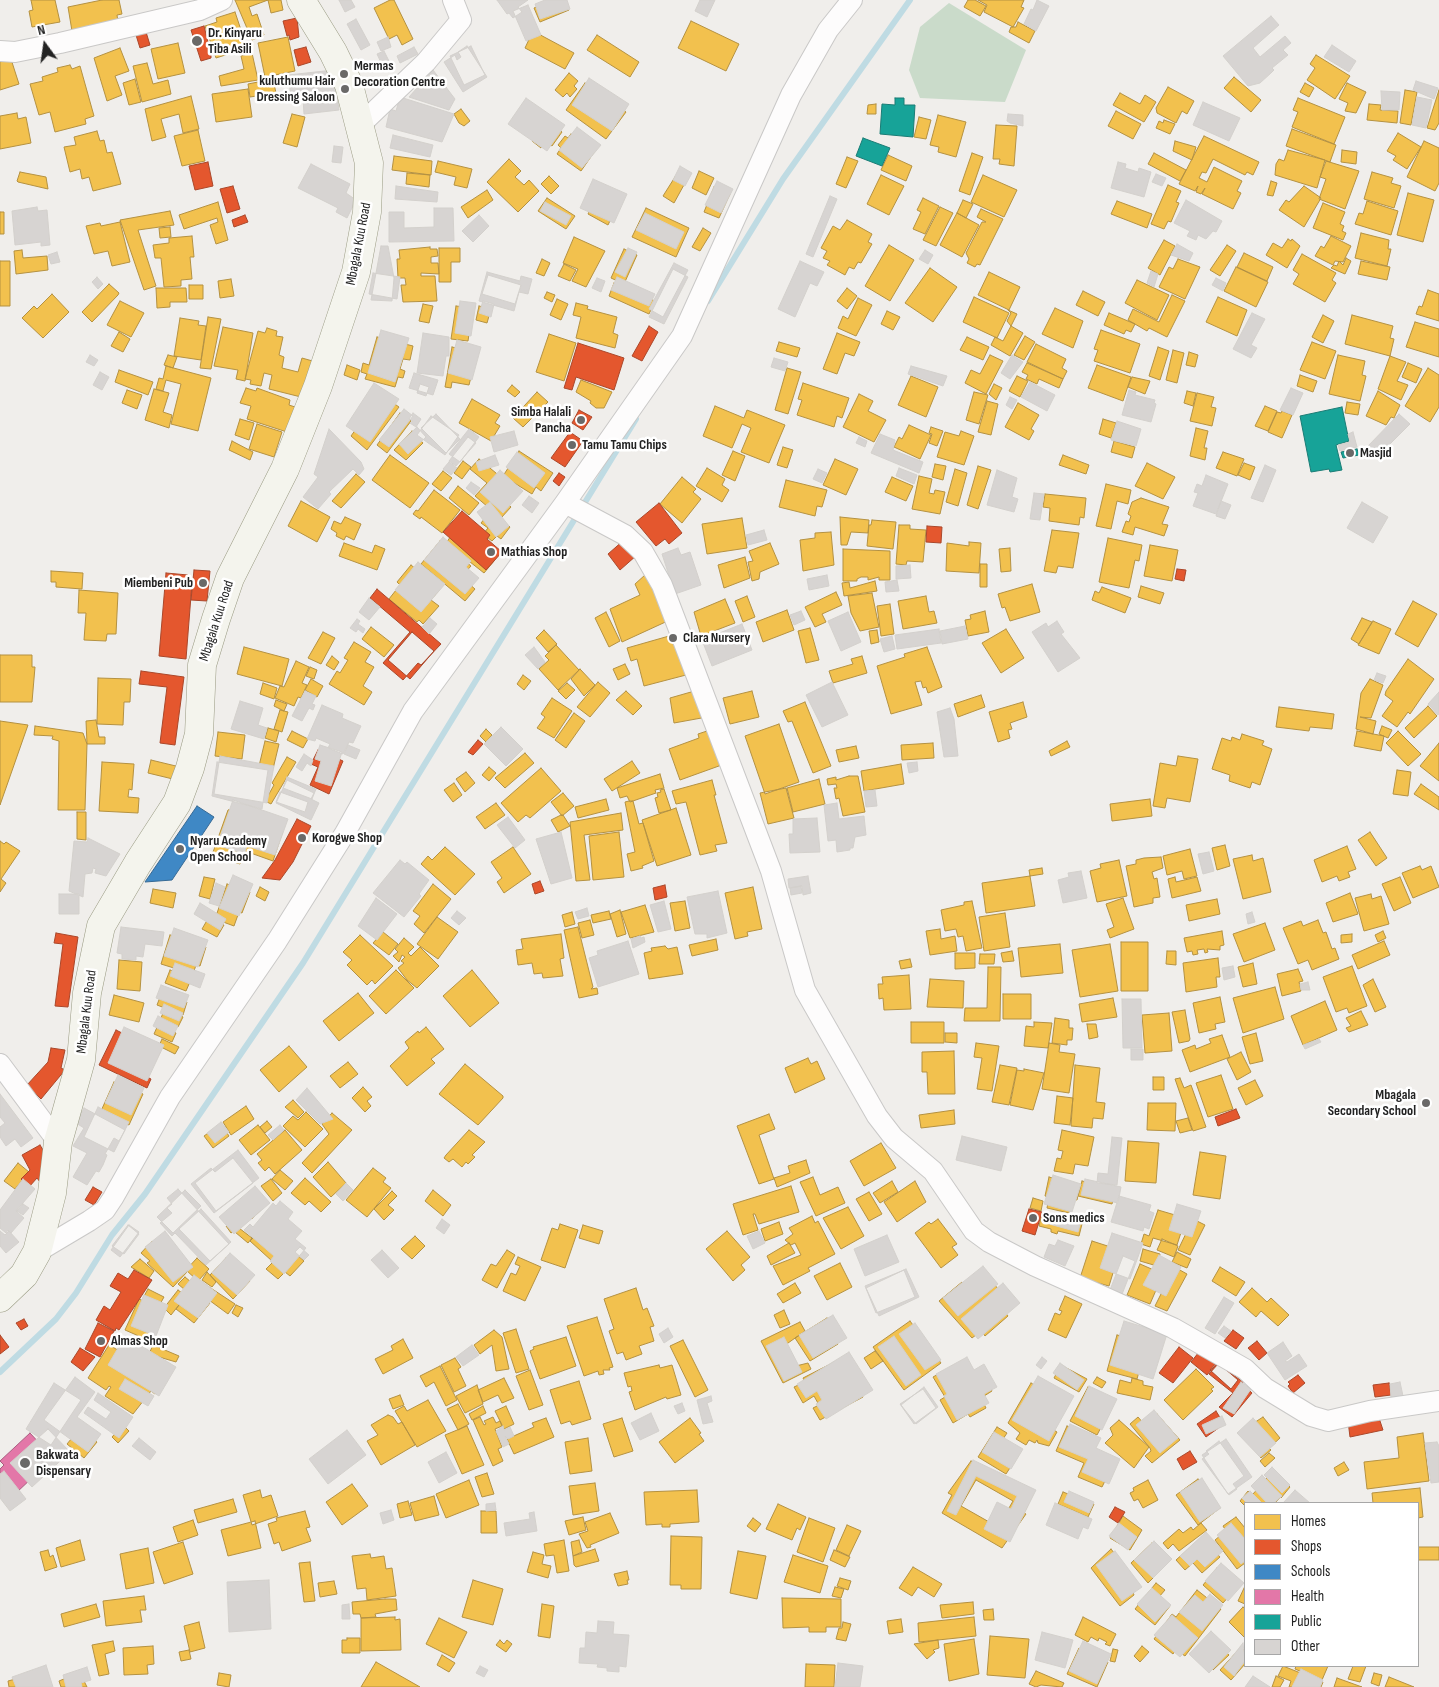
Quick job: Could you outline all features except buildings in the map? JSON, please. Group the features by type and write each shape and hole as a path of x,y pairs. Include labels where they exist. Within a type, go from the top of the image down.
{"street":[{"path":"0,52 15,52 60,43 180,15 200,10 222,0"},
{"name":"Mbagala Kuu Road","path":"0,1298 24,1275 38,1252 52,1193 58,1142 81,1060 87,992 101,926 176,802 190,768 199,734 202,665 218,611 230,578 285,469 318,386 356,272 367,212 369,163 348,85 333,52 301,0"},
{"path":"358,127 426,62 461,20 453,0"},
{"path":"38,1252 89,1222 105,1210 170,1098 277,940 345,833 412,711 565,503 682,336 792,95 828,30 852,0"},
{"path":"565,503 625,535 643,552 662,585 771,871 805,990 877,1116 894,1138 933,1170 974,1230 989,1242 1035,1266 1173,1328 1245,1369 1265,1388 1311,1416 1328,1421 1370,1411 1439,1401"},
{"path":"0,1064 58,1142"}],"green space":[{"path":"949,3 1026,50 1005,102 920,98 909,70 920,27"}],"waterway":[{"path":"708,301 783,179 910,0"},
{"path":"0,1372 56,1319 76,1293 112,1235 145,1194 303,963 636,419"}],"place":[{"name":"Dr. Kinyaru Tiba Asili","path":"197,41"},
{"name":"Mermas Decoration Centre","path":"344,74"},
{"name":"kuluthumu Hair Dressing Saloon","path":"345,89"},
{"name":"Simba Halali Pancha","path":"581,420"},
{"name":"Tamu Tamu Chips","path":"572,445"},
{"name":"Masjid","path":"1350,453"},
{"name":"Mathias Shop","path":"491,552"},
{"name":"Miembeni Pub","path":"203,583"},
{"name":"Clara Nursery","path":"673,638"},
{"name":"Korogwe Shop","path":"302,838"},
{"name":"Nyaru Academy Open School","path":"180,849"},
{"name":"Mbagala Secondary School","path":"1426,1103"},
{"name":"Sons medics","path":"1033,1218"},
{"name":"Almas Shop","path":"101,1341"},
{"name":"Bakwata Dispensary","path":"25,1463"}]}
